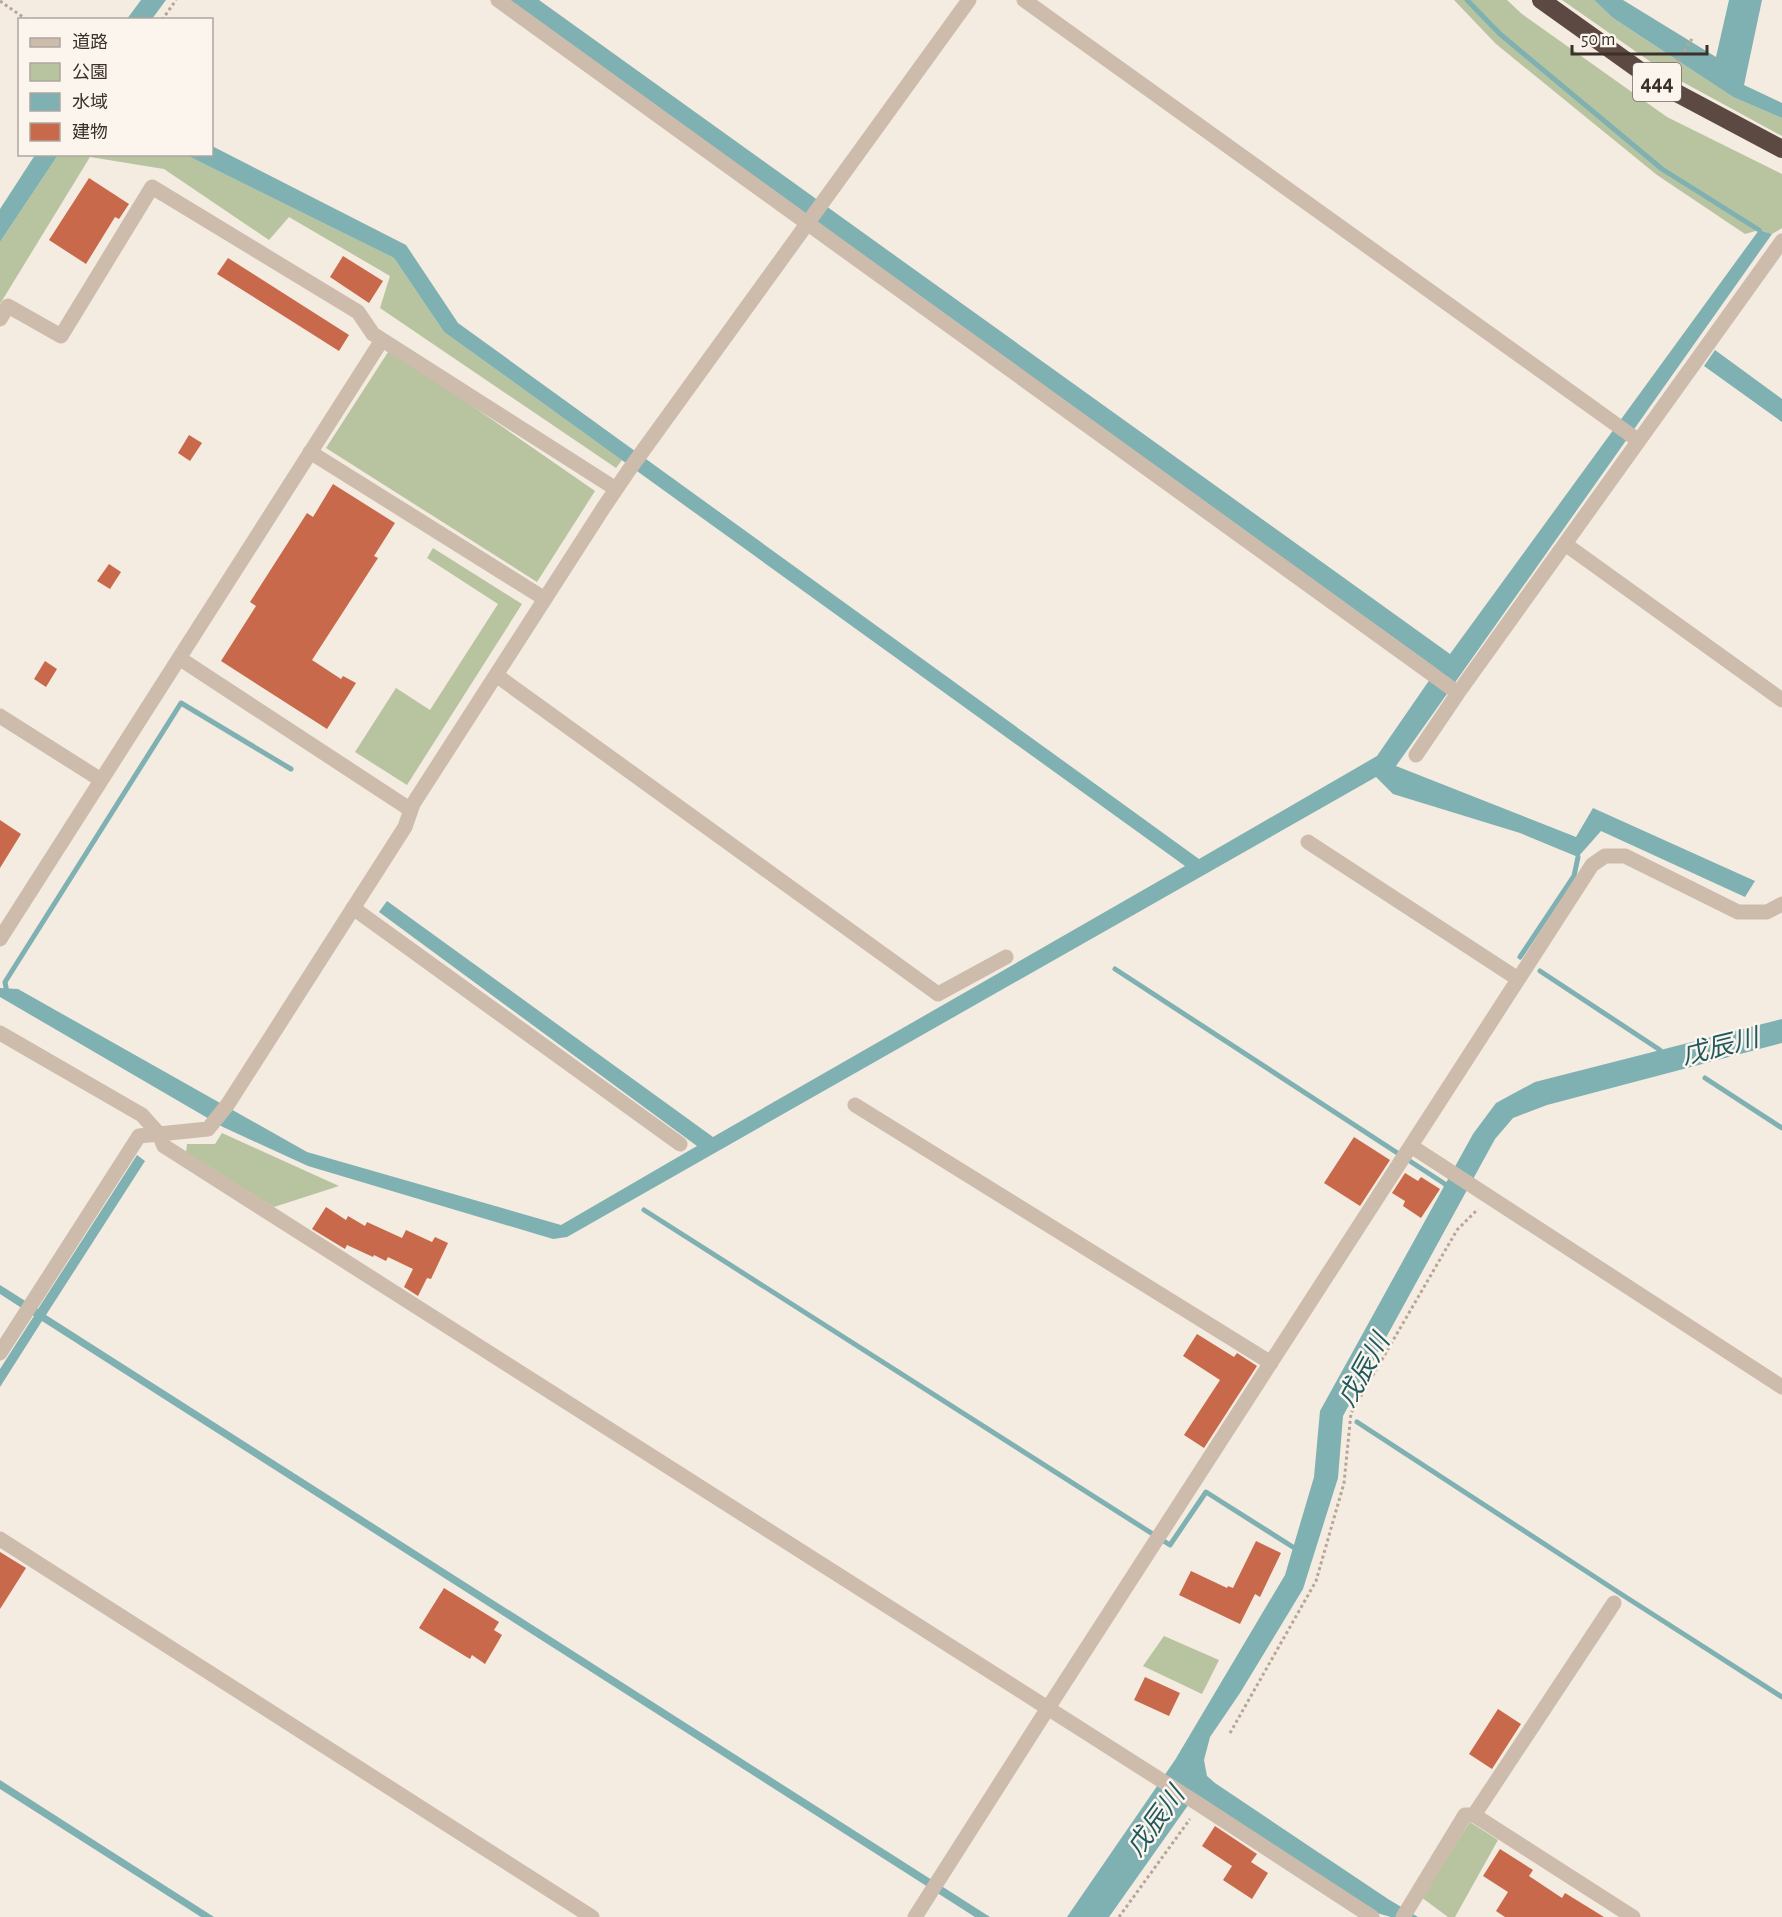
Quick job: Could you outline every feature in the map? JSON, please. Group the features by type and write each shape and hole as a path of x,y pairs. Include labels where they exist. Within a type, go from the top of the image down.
{"highway":[{"name":"444","path":"1541,0 1656,82 1782,149"}],"street":[{"path":"498,0 1458,693"},
{"path":"0,1353 139,1137 208,1129 228,1104 405,827 412,807 616,489 969,0"},
{"path":"1024,0 1639,441"},
{"path":"0,319 8,306 61,336 152,187 358,312 373,334 616,489"},
{"path":"1416,754 1782,240"},
{"path":"0,939 382,340"},
{"path":"310,452 545,599"},
{"path":"1565,544 1782,700"},
{"path":"179,658 412,807"},
{"path":"496,675 938,994 1006,957"},
{"path":"0,716 101,780"},
{"path":"1308,842 1518,980"},
{"path":"915,1917 1592,865 1605,856 1625,856 1738,912 1767,912 1782,904"},
{"path":"353,908 680,1144"},
{"path":"0,1033 142,1115 159,1134 164,1146 1200,1805 1372,1917"},
{"path":"855,1105 1271,1363"},
{"path":"1406,1154 1445,1168 1782,1387"},
{"path":"0,1539 592,1917"},
{"path":"1474,1815 1614,1603"},
{"path":"1406,1910 1465,1815 1474,1815 1633,1917"}],"path":[{"path":"163,18 176,0"},
{"path":"0,1 24,18"},
{"path":"1674,66 1692,39"},
{"path":"1230,1733 1316,1581 1344,1483 1351,1413 1457,1230 1484,1193"},
{"path":"1119,1917 1200,1805"}],"green space":[{"path":"1454,0 1507,0 1522,14 1667,117 1782,174 1782,228 1772,234 1759,230 1745,234 1657,175 1496,44"},
{"path":"1562,0 1594,0 1613,18 1733,97 1782,118 1782,136 1668,74"},
{"path":"57,156 188,156 394,258 444,332 622,460 616,468 380,308 390,276 289,217 269,240 164,169 90,157 0,304 0,242"},
{"path":"390,349 595,491 537,582 326,448"},
{"path":"433,548 522,604 407,785 355,752 396,688 430,710 498,604 427,558"},
{"path":"222,1133 339,1186 274,1207 186,1153 187,1144 215,1144"},
{"path":"1164,1636 1219,1660 1202,1694 1143,1666"},
{"path":"1470,1822 1498,1840 1455,1917 1448,1917 1421,1897"}],"water":[{"path":"141,0 166,0 153,18 128,18"},
{"path":"510,0 539,0 1450,654 1759,230 1772,234 1396,766 1576,837 1593,808 1755,881 1745,897 1601,831 1578,857 1520,833 1393,794 1376,777 567,1237 553,1239 308,1166 223,1127 0,997 0,988 18,989 307,1152 561,1225 697,1146 379,912 387,901 713,1137 1185,866 444,332 394,258 188,156 213,156 213,147 406,245 458,323 1199,859 1377,756 1437,669"},
{"path":"1594,0 1623,0 1716,57 1729,0 1762,0 1744,85 1782,103 1782,118 1733,97 1613,18"},
{"path":"34,156 57,156 0,242 0,209"},
{"path":"1715,350 1782,399 1782,422 1704,366"},
{"name":"戊辰川","path":"1782,1019 1782,1043 1547,1105 1513,1118 1495,1139 1343,1416 1338,1478 1303,1589 1240,1693 1210,1737 1204,1760 1207,1776 1215,1783 1418,1917 1391,1917 1377,1913 1196,1794 1109,1917 1067,1917 1175,1760 1285,1575 1314,1477 1320,1411 1473,1134 1496,1103 1535,1082"},
{"path":"137,1155 145,1161 46,1315 990,1917 975,1917 42,1321 0,1387 0,1369 34,1316 0,1294 0,1285 38,1309"},
{"path":"0,1780 214,1917 201,1917 0,1789"}],"building":[{"path":"89,178 129,204 119,219 115,217 86,264 49,240"},
{"path":"343,256 383,281 369,303 330,277"},
{"path":"228,258 349,335 339,351 217,274"},
{"path":"189,435 202,443 190,461 178,453"},
{"path":"333,484 395,523 374,556 378,558 312,660 341,679 343,676 356,683 327,729 221,661 256,606 250,602 307,513 313,517"},
{"path":"109,564 121,572 110,589 97,581"},
{"path":"45,661 57,669 46,687 34,679"},
{"path":"0,820 21,834 0,868"},
{"path":"1354,1137 1390,1160 1360,1206 1324,1183"},
{"path":"1405,1173 1418,1181 1421,1177 1440,1189 1421,1218 1403,1206 1405,1201 1392,1193"},
{"path":"326,1207 346,1220 348,1216 365,1226 367,1222 402,1238 406,1230 432,1242 435,1237 448,1243 431,1279 427,1278 418,1296 404,1287 413,1269 388,1257 386,1261 347,1245 345,1249 312,1229"},
{"path":"1197,1334 1234,1357 1237,1353 1257,1366 1204,1448 1184,1435 1220,1380 1183,1356"},
{"path":"1256,1541 1281,1553 1260,1597 1255,1594 1240,1624 1179,1595 1191,1571 1227,1588 1228,1586 1233,1588"},
{"path":"0,1552 26,1568 0,1609"},
{"path":"444,1588 499,1622 494,1630 502,1635 485,1664 472,1655 470,1659 419,1628"},
{"path":"1145,1677 1180,1693 1169,1716 1134,1700"},
{"path":"1498,1709 1521,1724 1492,1769 1469,1754"},
{"path":"1215,1826 1257,1854 1251,1862 1268,1873 1252,1899 1223,1880 1232,1866 1202,1846"},
{"path":"1500,1849 1533,1870 1529,1876 1562,1898 1565,1893 1604,1917 1505,1917 1496,1911 1508,1892 1483,1876"}],"waterway":[{"path":"1467,0 1500,34 1662,169 1759,230"},
{"path":"7,993 5,982 181,703 291,769"},
{"path":"1520,957 1574,876 1578,857"},
{"path":"1115,969 1445,1184 1448,1190"},
{"path":"1540,971 1660,1050"},
{"name":"戊辰川","path":"1705,1078 1782,1128"},
{"path":"644,1210 1170,1545 1206,1492 1296,1549"},
{"name":"戊辰川","path":"1357,1422 1782,1697"}]}
